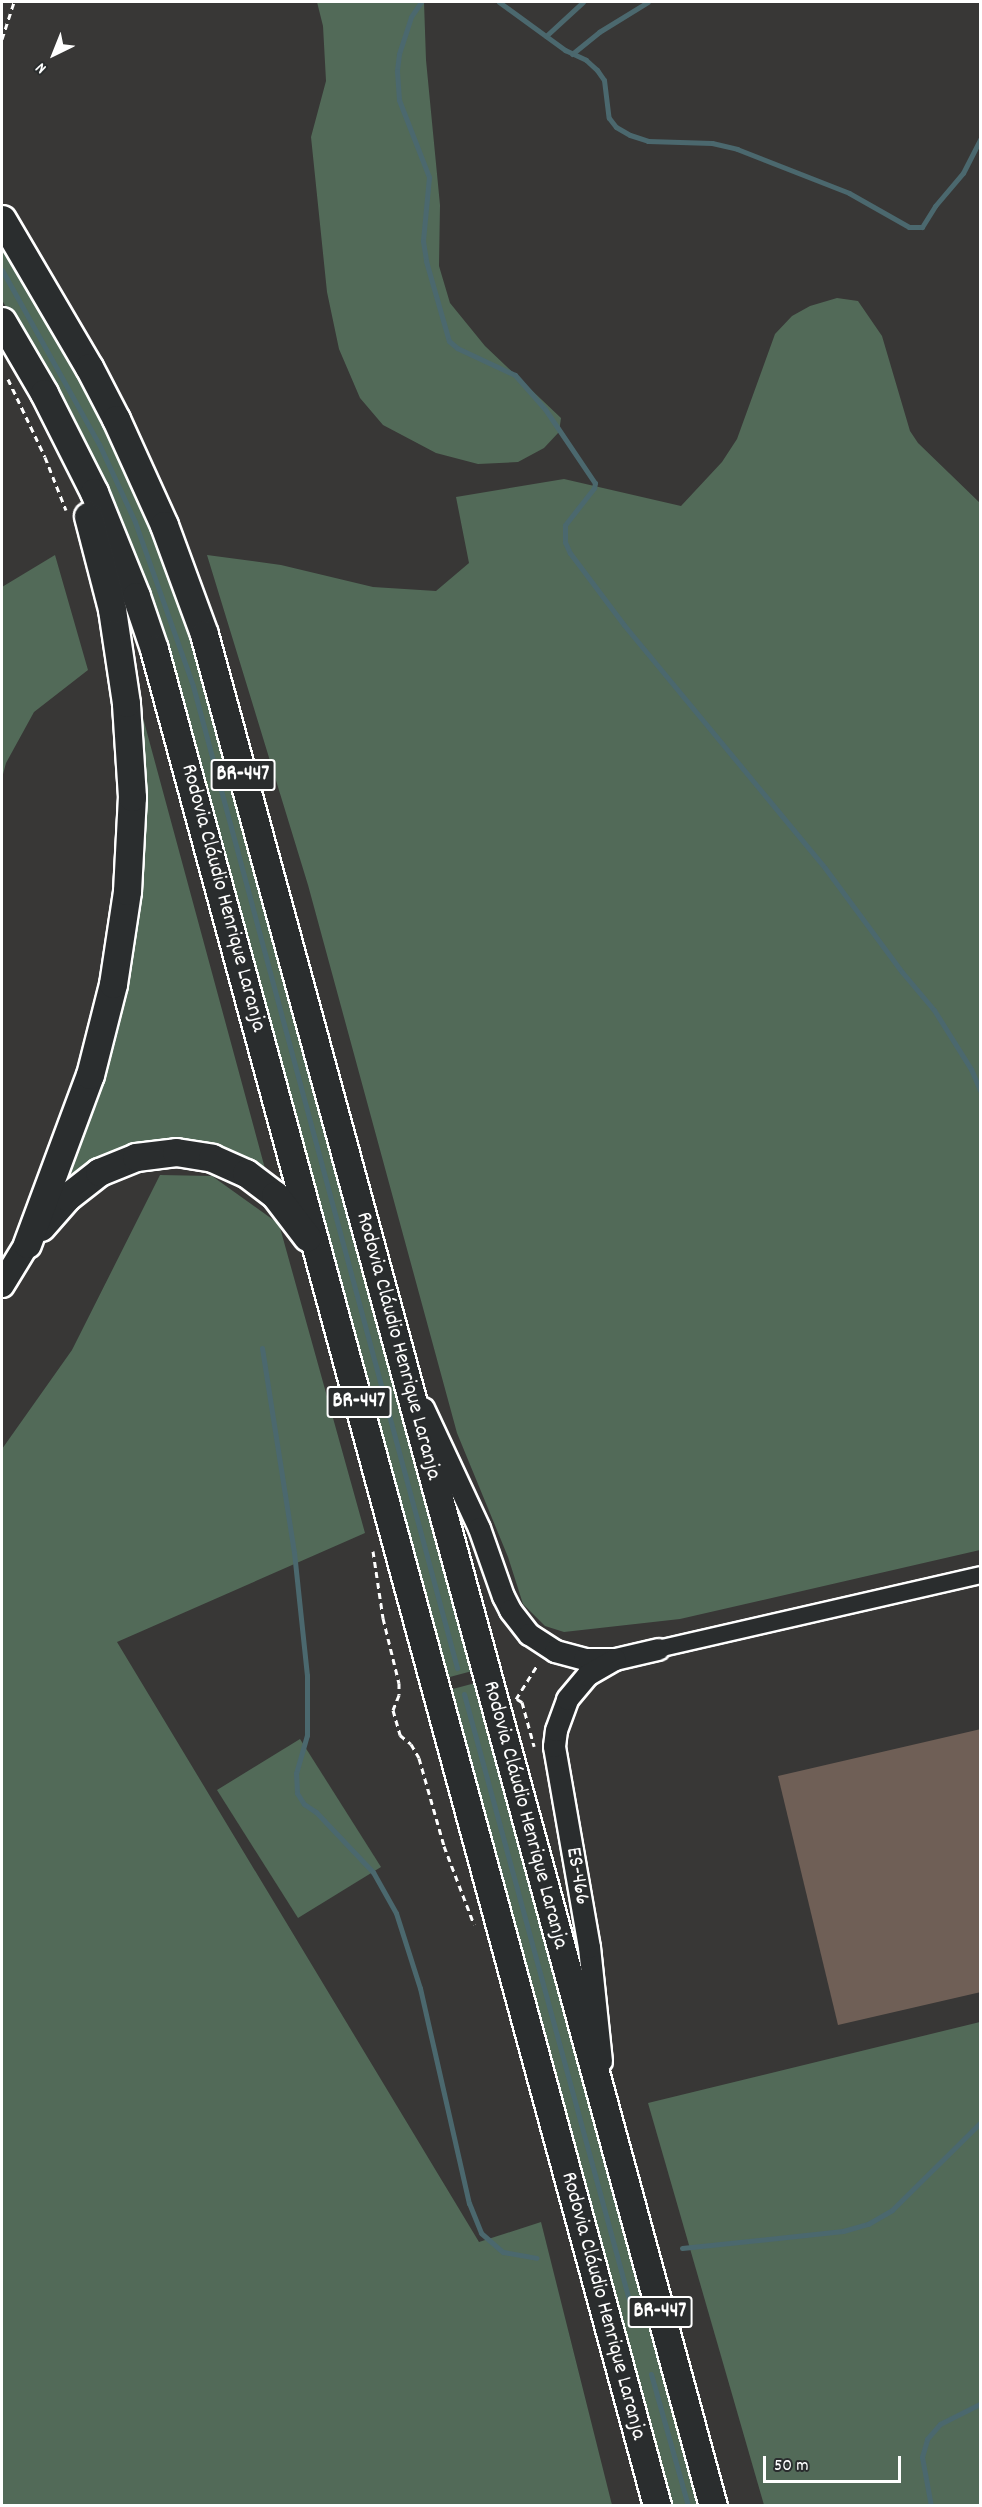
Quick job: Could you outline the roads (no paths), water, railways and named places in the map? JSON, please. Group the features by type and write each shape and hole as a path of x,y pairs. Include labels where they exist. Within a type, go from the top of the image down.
{"main road":[{"name":"Rodovia Cláudio Henrique Laranja","path":"2,219 89,367 116,419 160,514 185,579 220,689 713,2505"},
{"name":"Rodovia Cláudio Henrique Laranja","path":"2,321 54,412 94,492 147,628 170,703 657,2505"},
{"path":"15,344 61,440 89,518 102,563 121,656 132,797 127,891 113,984 103,1030 75,1120 27,1244"},
{"path":"2,1285 27,1244 67,1197 99,1172 136,1157 176,1152 212,1158 238,1168 261,1183 288,1209 319,1255"}],"street":[{"name":"ES-466","path":"403,1364 479,1528 510,1610 529,1634 548,1647 584,1659 615,1659 981,1575"},
{"name":"ES-466","path":"608,2118 589,1947 554,1746 556,1730 567,1699 587,1675 615,1659"}],"waterway":[{"path":"421,2 411,17 399,54 397,71 399,100 429,177 423,241 426,261 449,341 457,348 515,375 545,409 595,483 594,488 565,525 565,542 570,553 624,625 825,868 902,972 934,1010 971,1069 980,1090"},
{"path":"499,2 565,50 586,60 597,70 604,80 609,118 616,127 630,135 648,141 712,143 737,149 849,193 909,227 922,227 935,206 963,173 980,139"},
{"path":"546,36 583,2"},
{"path":"572,54 599,32 648,2"},
{"path":"2,270 99,444 135,522 193,686 457,1668"},
{"path":"262,1348 294,1552 307,1675 307,1735 296,1773 297,1793 304,1804 316,1812 373,1872 396,1913 420,1988 469,2203 481,2233 503,2252 536,2258"},
{"path":"464,1694 629,2300"},
{"path":"682,2248 843,2231 868,2224 892,2210 980,2123"},
{"path":"651,2374 688,2506"},
{"path":"931,2506 922,2457 927,2439 940,2424 980,2404"}]}
